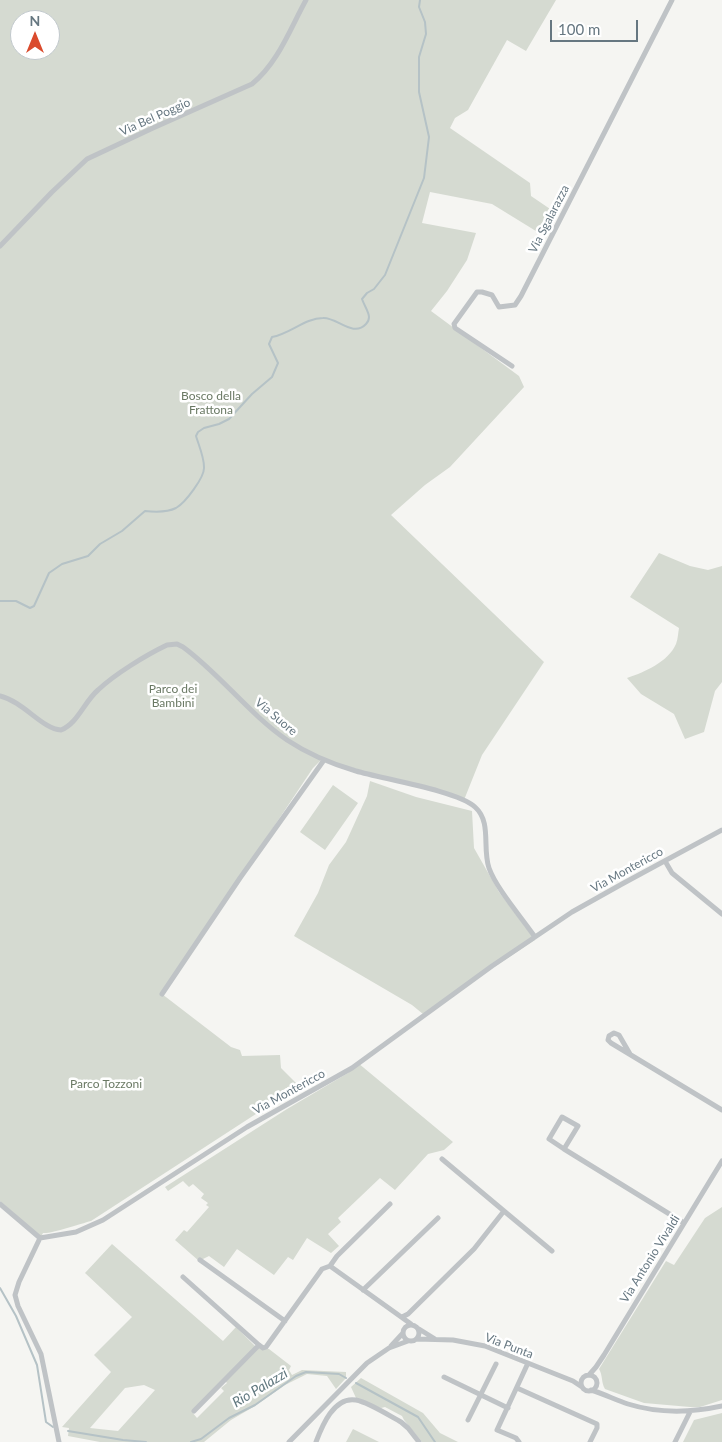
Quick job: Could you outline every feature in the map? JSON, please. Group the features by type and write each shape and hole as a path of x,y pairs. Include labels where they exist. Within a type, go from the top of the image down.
{"street":[{"name":"Via Bel Poggio","path":"0,246 87,159 252,84 264,74 275,59 306,0"},
{"name":"Via Sgalarazza","path":"512,366 455,328 454,324 476,292 492,295 499,307 515,305 672,0"},
{"name":"Via Suore","path":"0,696 15,701 48,726 61,730 69,726 96,691 104,684 161,648 167,645 178,644 285,739 324,760 374,776 441,792 473,805 483,818 486,858 492,875 535,937"},
{"path":"162,994 240,878 324,760"},
{"name":"Via Montericco","path":"40,1238 76,1232 103,1220 247,1127 352,1068 492,966 581,908 722,830"},
{"path":"665,861 672,873 722,914"},
{"path":"630,1054 619,1035 614,1033 609,1036 608,1040 611,1043 722,1110"},
{"path":"564,1149 578,1126 562,1117 549,1139 564,1149 684,1223"},
{"path":"442,1159 552,1251"},
{"name":"Via Antonio Vivaldi","path":"592,1376 722,1161"},
{"path":"0,1204 40,1238 15,1294 18,1306 41,1354 60,1442"},
{"path":"183,1277 261,1346 267,1346 322,1269 330,1266 337,1256 390,1204"},
{"path":"408,1314 412,1325 405,1327 402,1318 474,1249 504,1211"},
{"path":"363,1290 438,1218"},
{"path":"200,1260 285,1321"},
{"name":"Via Punta","path":"330,1266 412,1325 435,1339"},
{"name":"Via Punta","path":"389,1348 403,1333 405,1327"},
{"path":"417,1339 420,1334 419,1329"},
{"path":"403,1333 408,1340"},
{"name":"Via Punta","path":"290,1442 367,1363 389,1348 408,1340 413,1341 417,1339 471,1342 485,1346 573,1381 585,1390 591,1390 642,1408 690,1412 722,1406"},
{"path":"194,1412 261,1346"},
{"path":"520,1442 516,1438 497,1430 528,1363"},
{"path":"468,1420 496,1364"},
{"path":"573,1381 592,1376 597,1381 596,1385 602,1394"},
{"path":"444,1377 508,1408"},
{"path":"582,1387 581,1382 583,1378"},
{"path":"591,1390 596,1385"},
{"path":"516,1388 596,1424 597,1428 590,1442"},
{"path":"316,1442 326,1418 339,1405 354,1400 402,1422 419,1442"},
{"path":"675,1442 690,1412"},
{"path":"295,1436 296,1442"}],"green space":[{"name":"Bosco della Frattona","path":"0,0 556,0 526,51 507,40 468,110 455,118 450,128 530,183 531,196 556,213 544,236 492,204 430,192 422,223 476,233 467,260 447,291 431,311 519,376 524,387 450,467 425,485 391,515 544,662 482,755 464,800 322,759 313,768 162,994 231,1047 240,1050 242,1056 280,1055 281,1068 299,1086 91,1221 43,1233 41,1237 0,1201"},
{"path":"659,553 690,566 708,570 722,566 722,682 715,691 704,732 685,739 674,714 641,694 627,678 641,673 662,661 676,644 679,628 630,597"},
{"path":"370,781 416,797 472,811 474,848 499,892 535,940 423,1014 412,1005 294,936 318,893 329,865 346,842 367,796"},
{"path":"333,785 358,803 325,850 300,832"},
{"path":"358,1063 453,1142 444,1150 428,1154 395,1190 380,1178 338,1218 341,1222 328,1234 339,1246 331,1253 307,1238 293,1260 288,1257 274,1275 237,1249 224,1267 209,1256 199,1261 175,1240 184,1230 187,1232 209,1207 206,1205 208,1203 201,1198 204,1194 193,1184 189,1187 183,1181 168,1191 165,1187 287,1109 348,1073"},
{"path":"722,1207 722,1400 700,1407 644,1403 605,1389 599,1369 666,1261 674,1265 705,1218"},
{"path":"112,1244 223,1341 236,1327 256,1347 269,1349 291,1366 289,1370 292,1375 302,1370 346,1372 346,1378 336,1389 327,1376 307,1374 285,1385 231,1420 204,1442 100,1442 68,1436 69,1428 62,1427 111,1372 94,1355 132,1317 85,1273","holes":["223,1379 227,1383 221,1388 224,1391 197,1418 192,1412","144,1385 155,1390 118,1431 90,1428 125,1388"]},
{"path":"361,1378 423,1413 440,1433 458,1442 422,1442 402,1416 385,1407 381,1408 356,1398 351,1387"},
{"path":"722,1413 722,1442 683,1442 694,1420"},
{"path":"353,1429 379,1442 346,1442"}],"waterway":[{"path":"0,601 16,601 30,608 34,606 49,573 62,564 88,556 100,544 122,531 145,511 169,510 176,508 184,501 198,483 204,467 196,436 198,432 229,419 252,394 272,377 278,363 269,344 272,337 316,319 328,319 356,329 361,328 367,322 369,315 362,299 374,289 385,275 424,178 429,137 419,92 419,57 426,34 425,22 419,7 420,0"},
{"name":"Rio Palazzi","path":"0,1288 16,1316 37,1365 46,1422 53,1427"},
{"name":"Rio Palazzi","path":"191,1442 201,1439 229,1418 255,1405 296,1376 306,1372 339,1374 346,1378"},
{"name":"Rio Palazzi","path":"356,1383 418,1417 435,1442"},
{"name":"Rio Palazzi","path":"68,1431 146,1442"}],"park label":[{"name":"Parco dei Bambini","path":"173,696"},
{"name":"Parco Tozzoni","path":"106,1084"}]}
